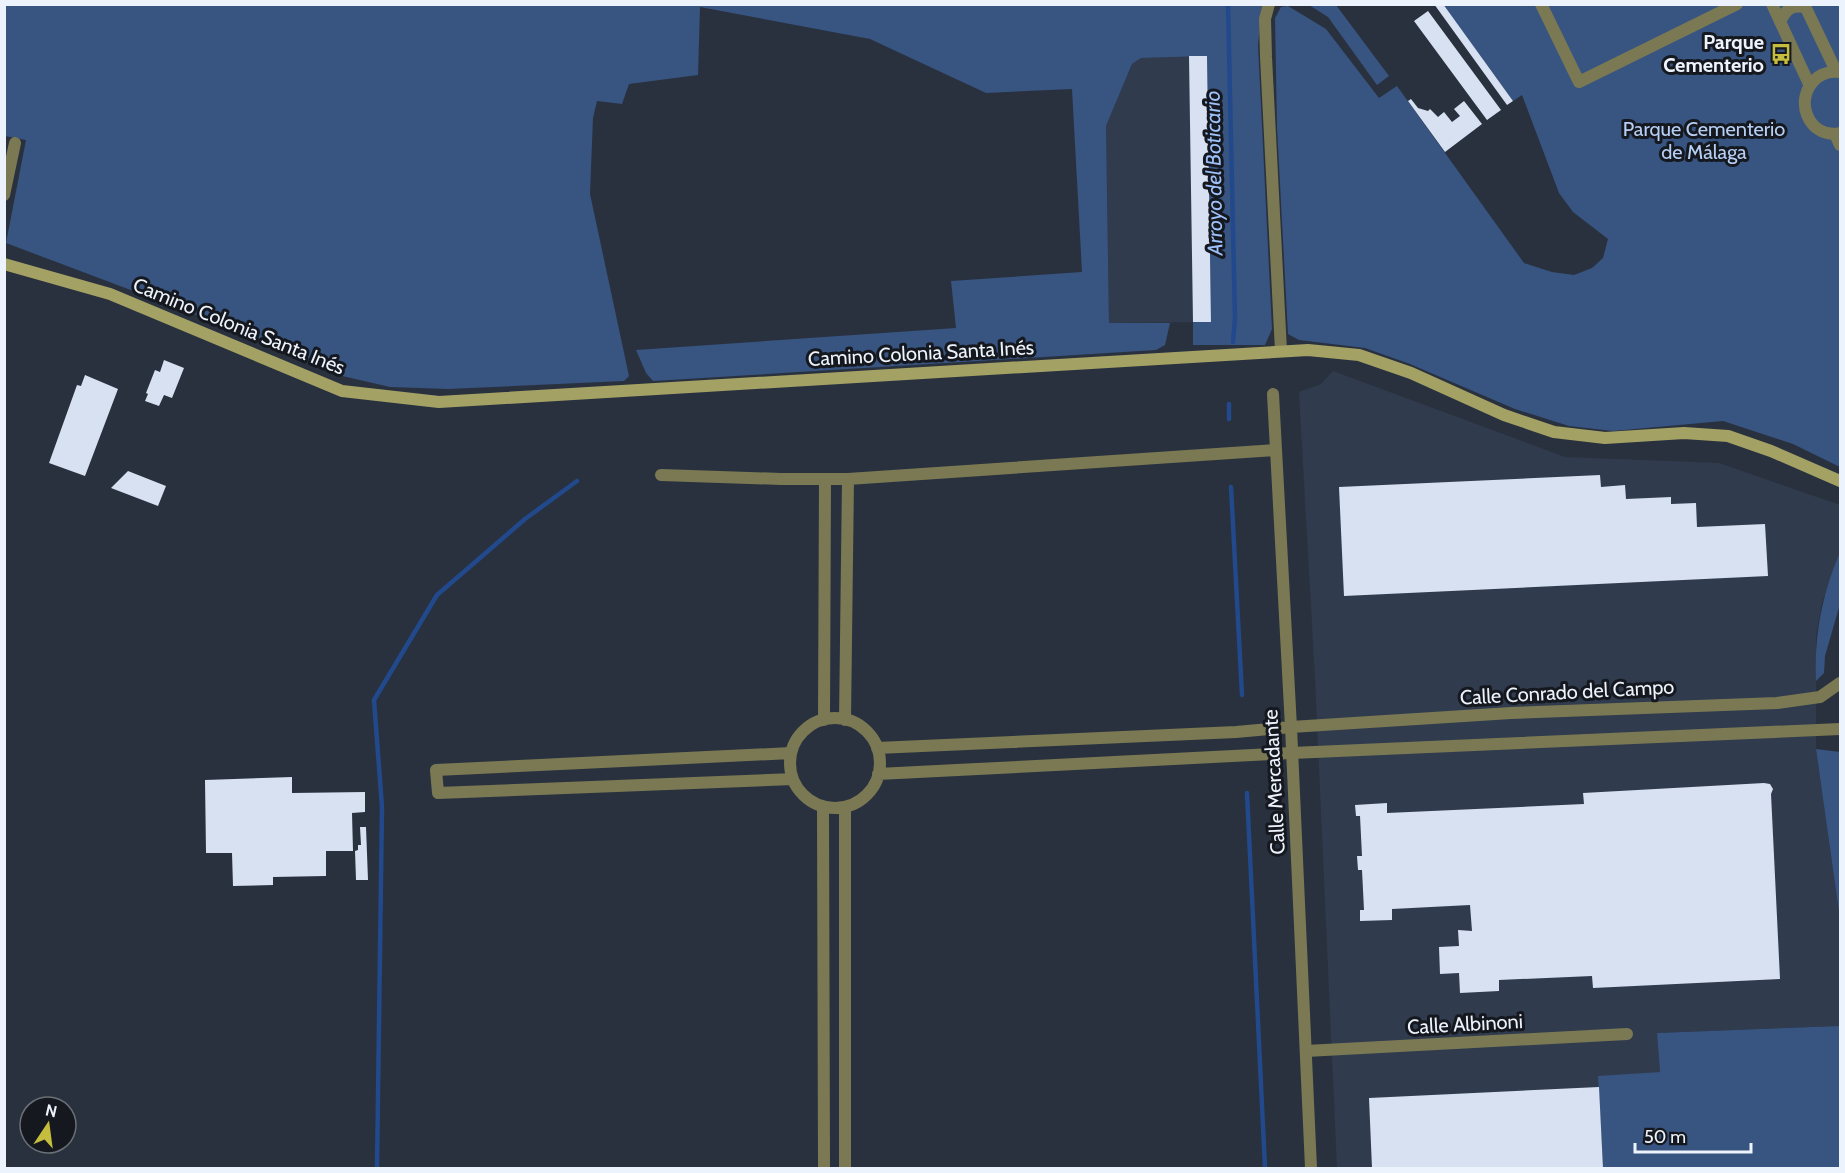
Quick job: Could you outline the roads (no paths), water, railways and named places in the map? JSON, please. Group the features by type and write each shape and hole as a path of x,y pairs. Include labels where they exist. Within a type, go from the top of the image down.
{"main road":[{"name":"Camino Colonia Santa Inés","path":"4,264 110,294 342,391 440,402 1308,350 1359,356 1411,374 1504,415 1554,432 1605,438 1684,433 1728,435 1840,481"}],"street":[{"path":"1269,4 1265,20 1266,57 1281,351"},
{"path":"1541,4 1579,82 1737,4"},
{"path":"1772,4 1809,84"},
{"path":"1780,22 1785,10 1794,6 1804,6 1838,72 1821,75 1809,84 1804,107 1808,118 1820,129 1839,137"},
{"path":"4,195 15,143"},
{"name":"Calle Mercadante","path":"1273,394 1311,1168"},
{"path":"661,476 848,479 1275,450"},
{"path":"824,720 825,479"},
{"path":"845,720 848,479"},
{"name":"Calle Conrado del Campo","path":"877,748 1236,732 1511,713 1777,703 1820,697 1840,684"},
{"path":"824,720 845,720 865,730 872,738 880,761 874,786 867,795 845,807 834,808 805,797 793,779 790,766 791,753 795,742 813,724 824,720"},
{"path":"878,774 1840,729"},
{"path":"791,753 436,770 438,794 793,779"},
{"path":"824,806 824,1168"},
{"path":"844,1168 845,807"},
{"name":"Calle Albinoni","path":"1305,1052 1627,1034"}],"waterway":[{"name":"Arroyo del Boticario","path":"1228,4 1235,318 1233,342"},
{"path":"1229,404 1229,419"},
{"path":"377,1168 382,807 374,700 437,595 525,519 577,481"},
{"name":"Arroyo del Boticario","path":"1231,487 1242,695"},
{"path":"1247,793 1265,1168"}],"place":[{"name":"Parque Cementerio","path":"1781,54"}],"park label":[{"name":"Parque Cementerio de Málaga","path":"1704,140"}]}
